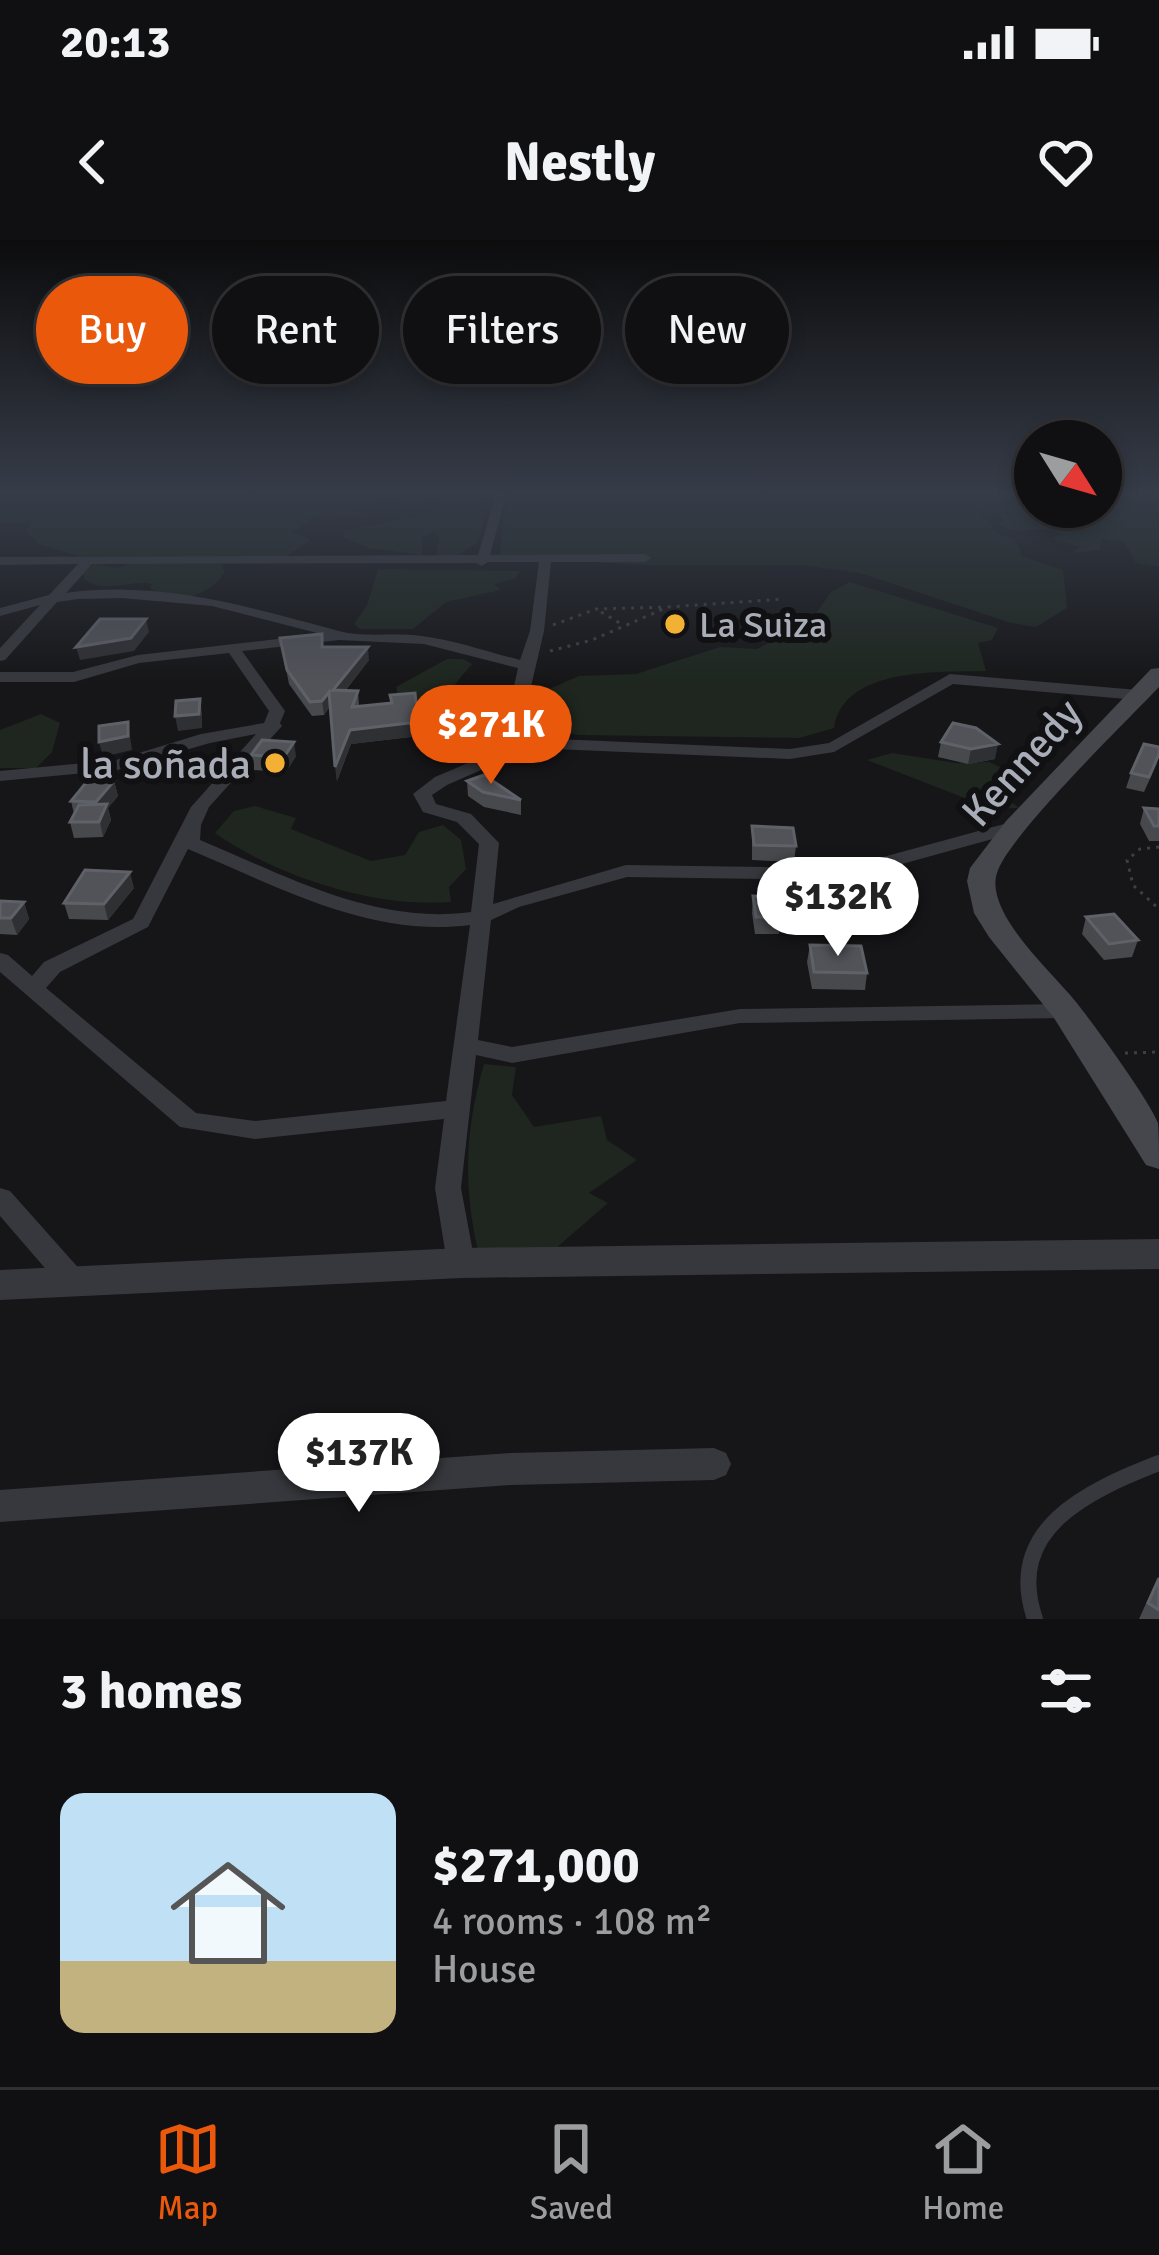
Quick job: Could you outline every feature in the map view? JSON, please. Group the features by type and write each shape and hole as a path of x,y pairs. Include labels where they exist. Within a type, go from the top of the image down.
{"main road":[{"name":"Kennedy","path":"1149,685 1015,826 984,868 984,896 1004,938 1066,1011 1159,1155"}],"street":[{"path":"482,562 484,555"},
{"path":"0,561 645,558"},
{"path":"529,743 512,731 537,631 545,560"},
{"path":"0,658 88,561"},
{"path":"0,612 55,597 226,602 339,636"},
{"path":"0,677 74,677 138,658 339,636 424,640 528,660"},
{"path":"34,989 52,967 141,923 226,770 274,726 278,712 231,646"},
{"path":"461,1263 448,1188 489,843 464,818 429,808 422,794 529,743 790,754 834,747 950,679 1149,685"},
{"path":"0,776 117,765 207,738 274,726"},
{"path":"188,831 190,843 371,913 449,925 626,871 844,874 1015,826"},
{"path":"0,960 189,1121 255,1130 458,1109"},
{"path":"467,1045 512,1055 740,1016 1066,1011"},
{"path":"0,1198 73,1281"},
{"path":"0,1285 461,1263 1159,1254"},
{"path":"0,1506 512,1468 714,1464"}],"lane":[{"path":"1035,1619 1023,1587 1028,1564 1049,1528 1073,1501 1159,1463"}],"path":[{"path":"537,631 596,609 783,599"},
{"path":"528,660 592,640 668,607"},
{"path":"596,609 625,626"},
{"path":"1159,847 1140,849 1127,860 1133,885 1159,909"}],"shaded area":[{"path":"76,555 288,555 287,556"},
{"path":"1022,555 1063,570 1067,608 1036,627 860,573 803,565 644,565 499,557"},
{"path":"1132,555 1159,555 1159,567 1136,563"},
{"path":"134,562 221,564 225,572 211,587 181,598 160,594 150,588 152,584 101,586 84,579 83,573 94,564 117,568"},
{"path":"378,569 519,571 515,579 494,584 501,590 446,602 413,629 360,629 354,624 367,605"},
{"path":"850,582 998,628 992,640 978,643 986,671 920,673 874,683 841,708 834,728 799,738 581,735 541,727 525,709 547,690 579,676 636,674 720,647 757,649 810,622 831,592"},
{"path":"447,659 472,664 455,684 482,700 453,709 399,699 396,687"},
{"path":"41,714 60,723 52,752 36,768 0,768 0,730"},
{"path":"892,753 956,763 989,762 1026,779 1008,799 1019,808 993,809 867,760"},
{"path":"255,806 296,818 291,829 371,861 405,855 419,832 443,825 461,840 466,869 449,887 451,902 390,900 328,886 268,863 215,833 234,811"},
{"path":"484,1064 516,1067 512,1095 534,1127 601,1116 607,1140 637,1160 589,1193 608,1203 540,1262 478,1251 468,1157"}],"building":[{"path":"100,619 146,619 131,638 76,647"},
{"path":"322,634 322,647 368,647 333,690 358,691 352,707 392,703 390,695 415,693 418,722 350,730 335,767 329,692 322,701 310,702 287,670 280,638"},
{"path":"200,699 199,714 175,716 176,701"},
{"path":"128,722 128,736 99,742 99,726"},
{"path":"953,723 976,728 998,744 971,749 941,742"},
{"path":"262,740 294,742 284,757 251,755"},
{"path":"1144,744 1159,747 1149,777 1131,773"},
{"path":"484,775 521,800 483,792 467,781"},
{"path":"89,779 114,781 96,802 71,801"},
{"path":"107,804 99,822 70,822 79,805"},
{"path":"1144,808 1159,809 1159,826 1154,826"},
{"path":"752,826 793,828 796,846 754,845"},
{"path":"85,870 130,872 104,904 64,903"},
{"path":"753,896 777,897 781,917 756,917"},
{"path":"0,901 24,902 11,918 0,918"},
{"path":"1114,914 1138,940 1109,944 1086,917"},
{"path":"810,945 861,946 867,973 814,972"},
{"path":"1159,1578 1159,1610 1148,1603"}],"place":[{"name":"La Suiza","path":"675,624"},
{"name":"la soñada","path":"275,763"}]}
